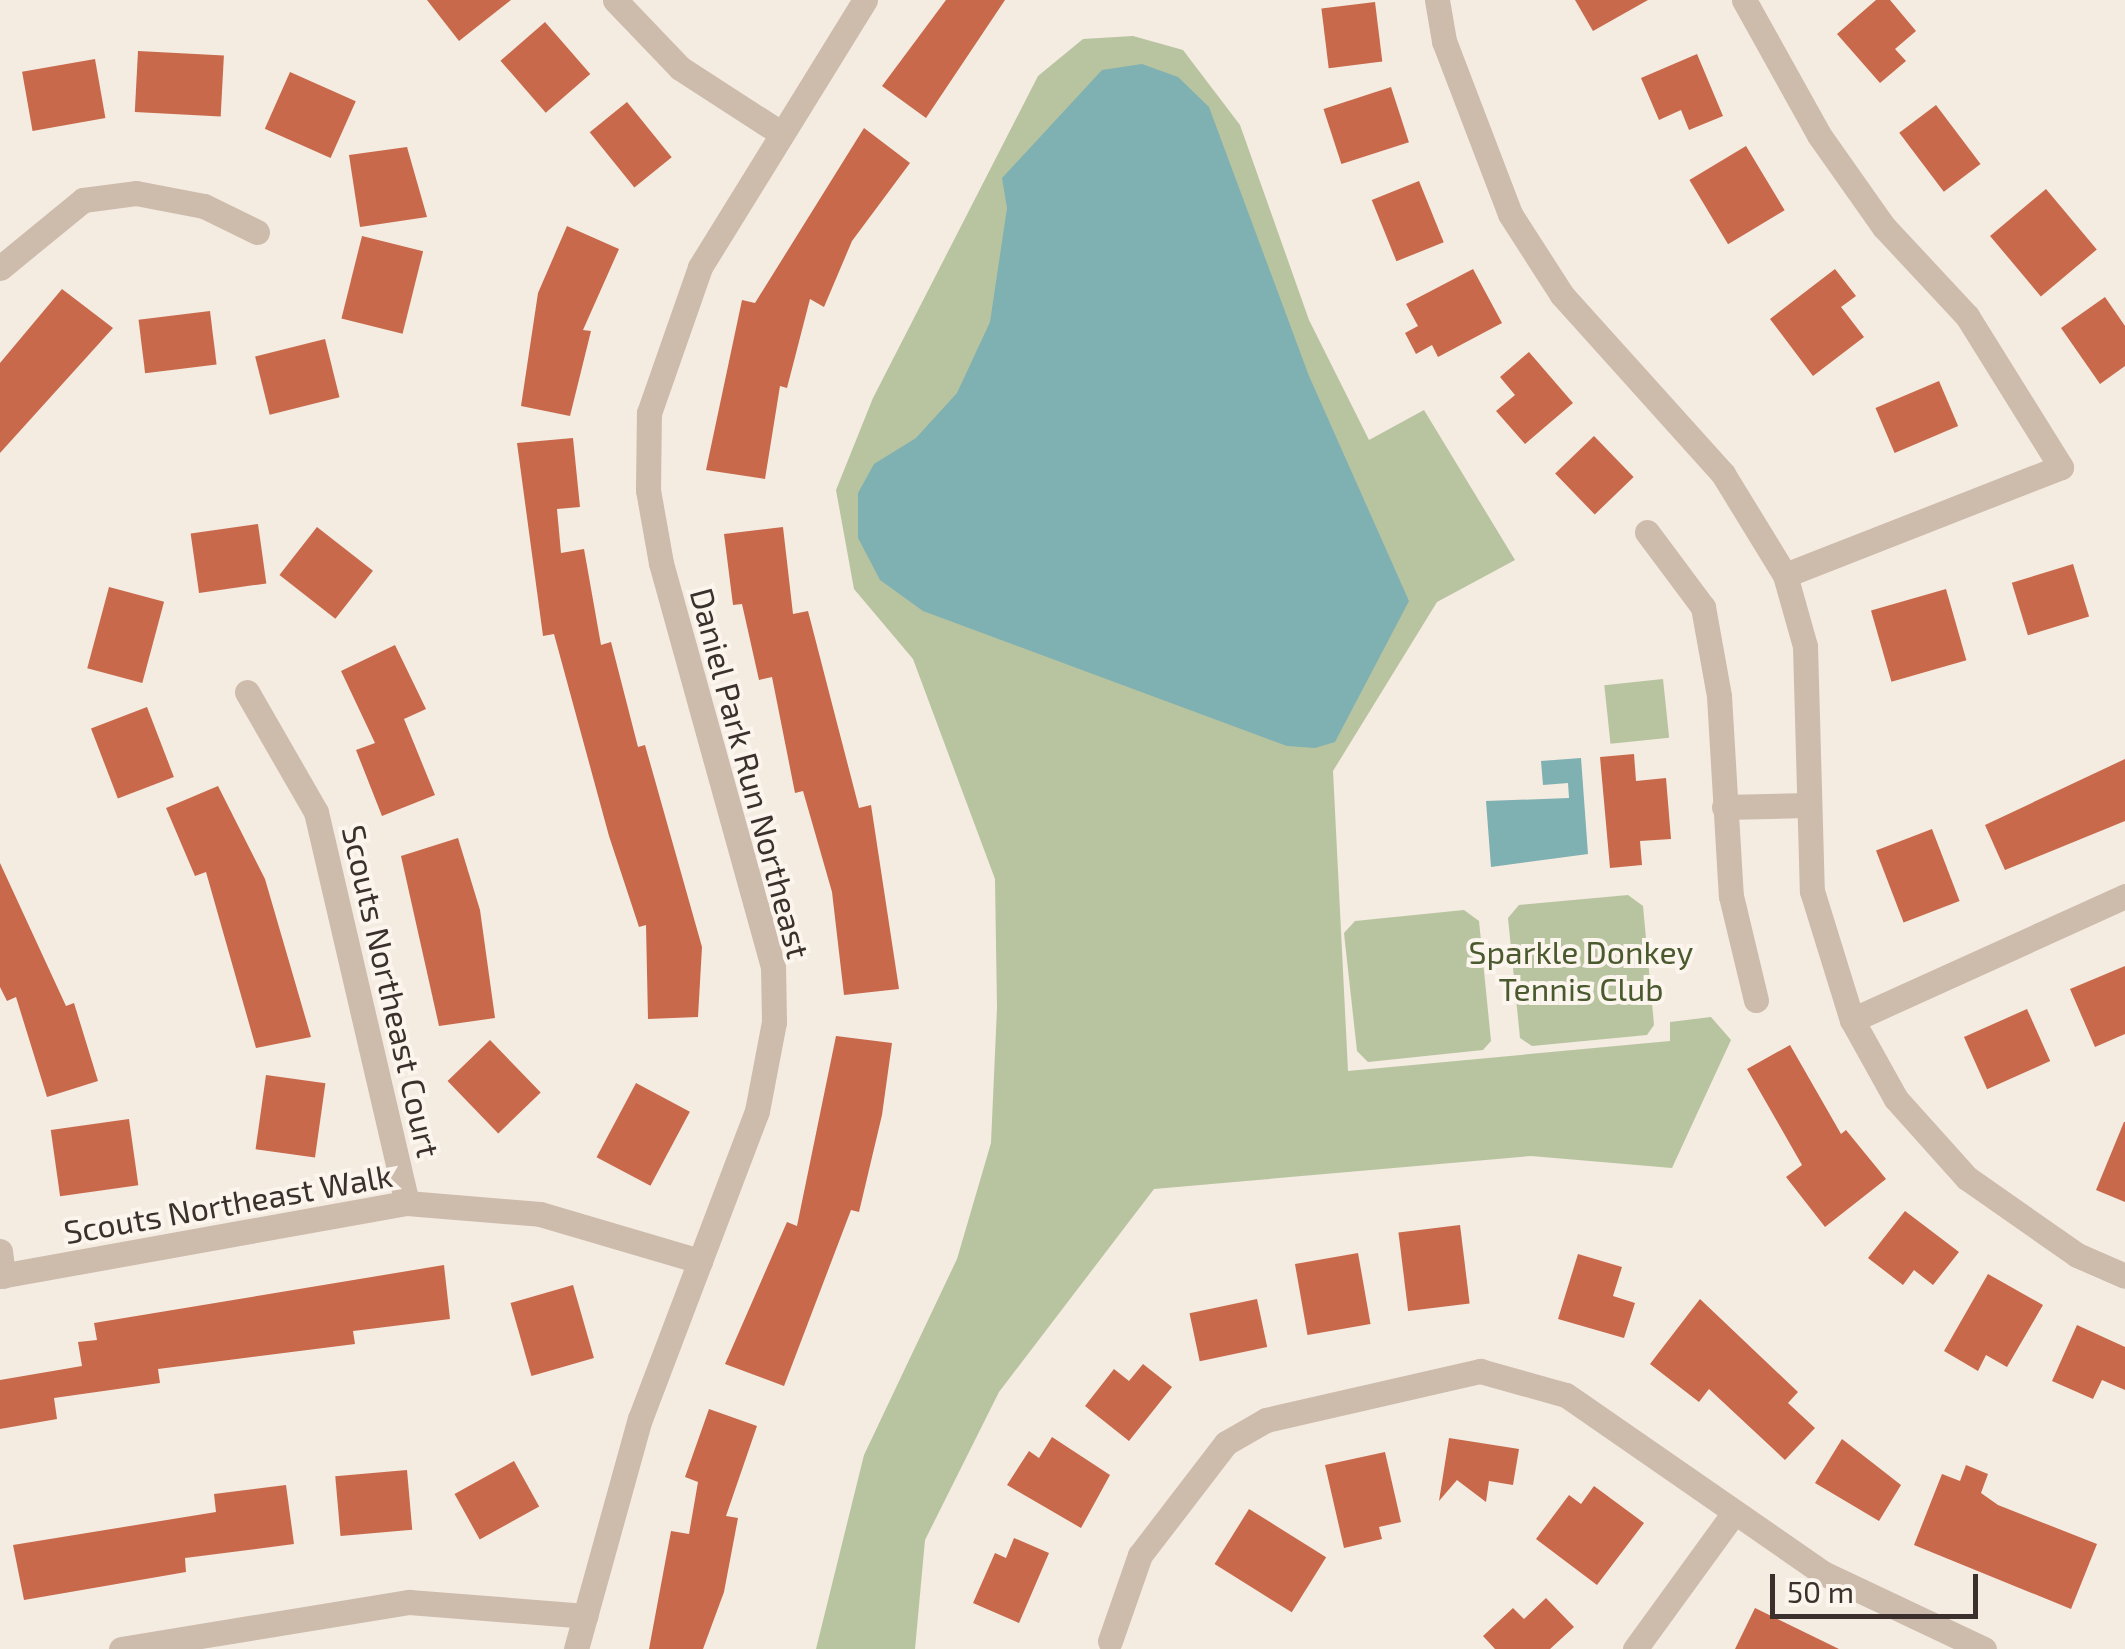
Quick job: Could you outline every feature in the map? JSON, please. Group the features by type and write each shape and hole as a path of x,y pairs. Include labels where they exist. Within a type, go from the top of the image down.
{"street":[{"path":"615,0 680,68 779,132"},
{"name":"Daniel Park Run Northeast","path":"576,1649 640,1419 758,1111 773,966 661,563 648,490 649,413 700,267 779,132 865,0"},
{"path":"1437,0 1444,42 1510,214 1562,294 1723,474 1785,575 1805,646 1812,892 1852,1020 1896,1099 1966,1178 2076,1255 2125,1276"},
{"path":"1744,0 1819,135 1884,227 1968,316 2061,467 1785,575"},
{"path":"0,268 83,200 136,193 187,202 257,232"},
{"path":"1646,532 1702,608 1719,696 1732,896 1756,1000"},
{"name":"Scouts Northeast Court","path":"247,692 316,812 407,1204"},
{"path":"1724,806 1807,805"},
{"path":"1852,1020 2125,896"},
{"name":"Scouts Northeast Walk","path":"1,1268 407,1204 540,1214 700,1261"},
{"path":"1110,1642 1140,1555 1226,1443 1266,1420 1444,1376 1523,1376 1566,1395 1732,1514 1823,1573 1984,1649"},
{"path":"1635,1649 1732,1514"},
{"path":"120,1649 409,1602 585,1616"}],"green space":[{"path":"1133,36 1183,50 1240,125 1309,320 1369,440 1424,410 1515,560 1437,602 1333,771 1348,1071 1670,1041 1670,1022 1711,1017 1731,1040 1672,1168 1531,1156 1154,1189 999,1392 925,1540 915,1649 816,1649 864,1455 957,1259 991,1143 997,1008 995,879 913,659 854,589 836,490 873,398 1038,76 1083,39"},
{"path":"1663,679 1669,738 1610,744 1604,685"},
{"name":"Sparkle Donkey Tennis Club","path":"1628,895 1643,906 1654,1025 1647,1035 1532,1046 1520,1038 1508,918 1519,905"},
{"name":"Sparkle Donkey Tennis Club","path":"1464,910 1479,921 1491,1041 1483,1050 1368,1062 1357,1051 1344,933 1355,921"}],"water":[{"path":"1142,64 1178,77 1209,107 1309,376 1409,601 1335,742 1315,748 1287,746 923,611 880,580 858,538 858,493 874,464 916,438 957,393 990,322 1007,208 1002,178 1102,70"},
{"path":"1581,758 1588,854 1491,867 1486,801 1569,798 1568,783 1543,785 1541,761"}],"building":[{"path":"427,0 511,0 459,41"},
{"path":"946,0 1005,0 926,118 882,86"},
{"path":"1575,0 1648,0 1593,31"},
{"path":"1876,0 1890,0 1916,31 1895,49 1906,61 1880,83 1837,34"},
{"path":"1375,2 1382,62 1329,68 1321,9"},
{"path":"545,22 590,74 546,113 500,61"},
{"path":"138,51 224,56 221,116 135,112"},
{"path":"1697,54 1723,116 1689,130 1681,110 1659,120 1641,78"},
{"path":"95,59 105,118 33,131 22,72"},
{"path":"290,72 356,101 331,158 265,129"},
{"path":"1391,87 1409,142 1341,164 1323,109"},
{"path":"627,102 672,157 634,187 590,132"},
{"path":"1936,105 1981,164 1944,192 1899,133"},
{"path":"864,128 910,163 852,241 824,307 810,299 787,388 780,386 765,479 706,470 742,300 755,303"},
{"path":"1746,146 1785,210 1728,244 1689,180"},
{"path":"407,147 427,217 360,227 349,155"},
{"path":"1419,181 1444,242 1396,261 1372,200"},
{"path":"2046,189 2097,250 2041,296 1990,236"},
{"path":"567,226 619,249 583,330 591,331 570,416 521,406 538,293"},
{"path":"362,236 423,251 403,334 341,318"},
{"path":"1473,269 1502,323 1438,357 1432,345 1416,354 1405,333 1418,326 1406,304"},
{"path":"1835,269 1856,296 1841,307 1864,337 1813,376 1770,319"},
{"path":"62,289 113,328 0,453 0,363"},
{"path":"2105,297 2125,326 2125,366 2100,384 2061,328"},
{"path":"210,311 217,365 145,373 139,320"},
{"path":"325,339 340,397 270,415 255,356"},
{"path":"1529,352 1573,403 1525,444 1496,411 1515,395 1500,377"},
{"path":"1939,381 1958,426 1895,453 1875,408"},
{"path":"1594,436 1634,477 1595,515 1555,474"},
{"path":"573,438 580,507 557,509 561,553 584,549 601,645 611,642 638,747 645,745 702,947 698,1017 648,1019 646,925 639,927 609,836 554,634 543,636 517,443"},
{"path":"258,524 266,583 199,593 191,533"},
{"path":"317,527 373,571 335,619 279,575"},
{"path":"783,527 793,614 808,611 859,808 871,805 899,989 844,995 832,892 803,791 795,793 772,677 759,680 742,604 733,605 724,534"},
{"path":"2073,564 2089,617 2028,635 2012,583"},
{"path":"109,587 164,602 142,683 87,668"},
{"path":"1946,589 1966,660 1891,682 1871,610"},
{"path":"395,645 426,709 404,719 435,795 382,816 356,750 375,743 341,671"},
{"path":"147,707 174,777 118,799 91,729"},
{"path":"1634,754 1636,781 1666,778 1671,839 1640,841 1642,865 1610,868 1600,757"},
{"path":"2125,759 2125,821 2005,870 1985,825"},
{"path":"218,786 265,879 311,1037 256,1048 206,872 195,876 166,808"},
{"path":"1932,829 1960,901 1904,922 1876,851"},
{"path":"458,838 480,910 495,1018 439,1026 401,856"},
{"path":"0,863 66,1006 74,1003 98,1081 47,1097 16,997 7,1001 0,987"},
{"path":"2125,966 2125,1034 2095,1047 2070,989"},
{"path":"2027,1009 2050,1061 1987,1089 1964,1037"},
{"path":"836,1036 892,1043 882,1115 859,1212 851,1210 784,1386 725,1364 787,1222 797,1226"},
{"path":"490,1040 541,1093 498,1133 448,1081"},
{"path":"1790,1045 1841,1134 1846,1130 1886,1179 1825,1227 1786,1177 1802,1165 1747,1069"},
{"path":"266,1075 325,1083 315,1158 256,1149"},
{"path":"636,1083 690,1112 650,1186 597,1157"},
{"path":"129,1119 138,1185 60,1196 51,1130"},
{"path":"2125,1122 2125,1202 2096,1190"},
{"path":"1905,1211 1959,1252 1933,1285 1914,1270 1903,1285 1868,1258"},
{"path":"1460,1225 1470,1303 1408,1311 1398,1233"},
{"path":"1358,1253 1371,1324 1307,1335 1295,1264"},
{"path":"1578,1254 1622,1267 1613,1296 1635,1303 1624,1338 1558,1319"},
{"path":"444,1265 450,1319 353,1331 355,1344 158,1369 160,1383 54,1398 57,1419 0,1429 0,1380 82,1366 78,1342 97,1340 94,1323"},
{"path":"1988,1274 2043,1305 2007,1367 1986,1355 1978,1371 1944,1351"},
{"path":"573,1285 594,1358 531,1376 511,1303"},
{"path":"1257,1299 1267,1347 1200,1361 1190,1313"},
{"path":"1700,1299 1798,1392 1788,1403 1815,1428 1785,1460 1709,1389 1699,1402 1650,1364"},
{"path":"2077,1325 2125,1347 2125,1390 2102,1380 2093,1399 2052,1381"},
{"path":"1143,1364 1172,1387 1129,1441 1085,1406 1114,1369 1129,1381"},
{"path":"709,1409 757,1426 726,1516 738,1518 724,1592 703,1649 649,1649 671,1531 689,1534 698,1482 685,1477"},
{"path":"1052,1437 1110,1475 1081,1528 1007,1485 1029,1451 1039,1458"},
{"path":"1449,1438 1519,1449 1513,1485 1489,1481 1486,1502 1457,1480 1439,1501"},
{"path":"1842,1439 1901,1485 1879,1521 1815,1483"},
{"path":"1385,1452 1401,1522 1379,1527 1382,1539 1344,1548 1325,1465"},
{"path":"514,1461 539,1506 480,1539 455,1494"},
{"path":"1966,1465 1988,1474 1981,1493 1998,1505 2097,1544 2071,1609 1914,1545 1942,1474 1960,1481"},
{"path":"407,1470 412,1530 341,1536 335,1476"},
{"path":"286,1485 294,1544 185,1558 186,1572 24,1600 13,1545 216,1512 214,1494"},
{"path":"1594,1486 1644,1523 1597,1585 1536,1539 1569,1495 1581,1504"},
{"path":"1249,1509 1326,1557 1292,1612 1215,1564"},
{"path":"1014,1538 1049,1553 1019,1623 973,1603 995,1553 1006,1558"},
{"path":"1546,1598 1574,1627 1550,1649 1495,1649 1483,1636 1513,1608 1524,1619"},
{"path":"1755,1608 1839,1649 1735,1649"}]}
